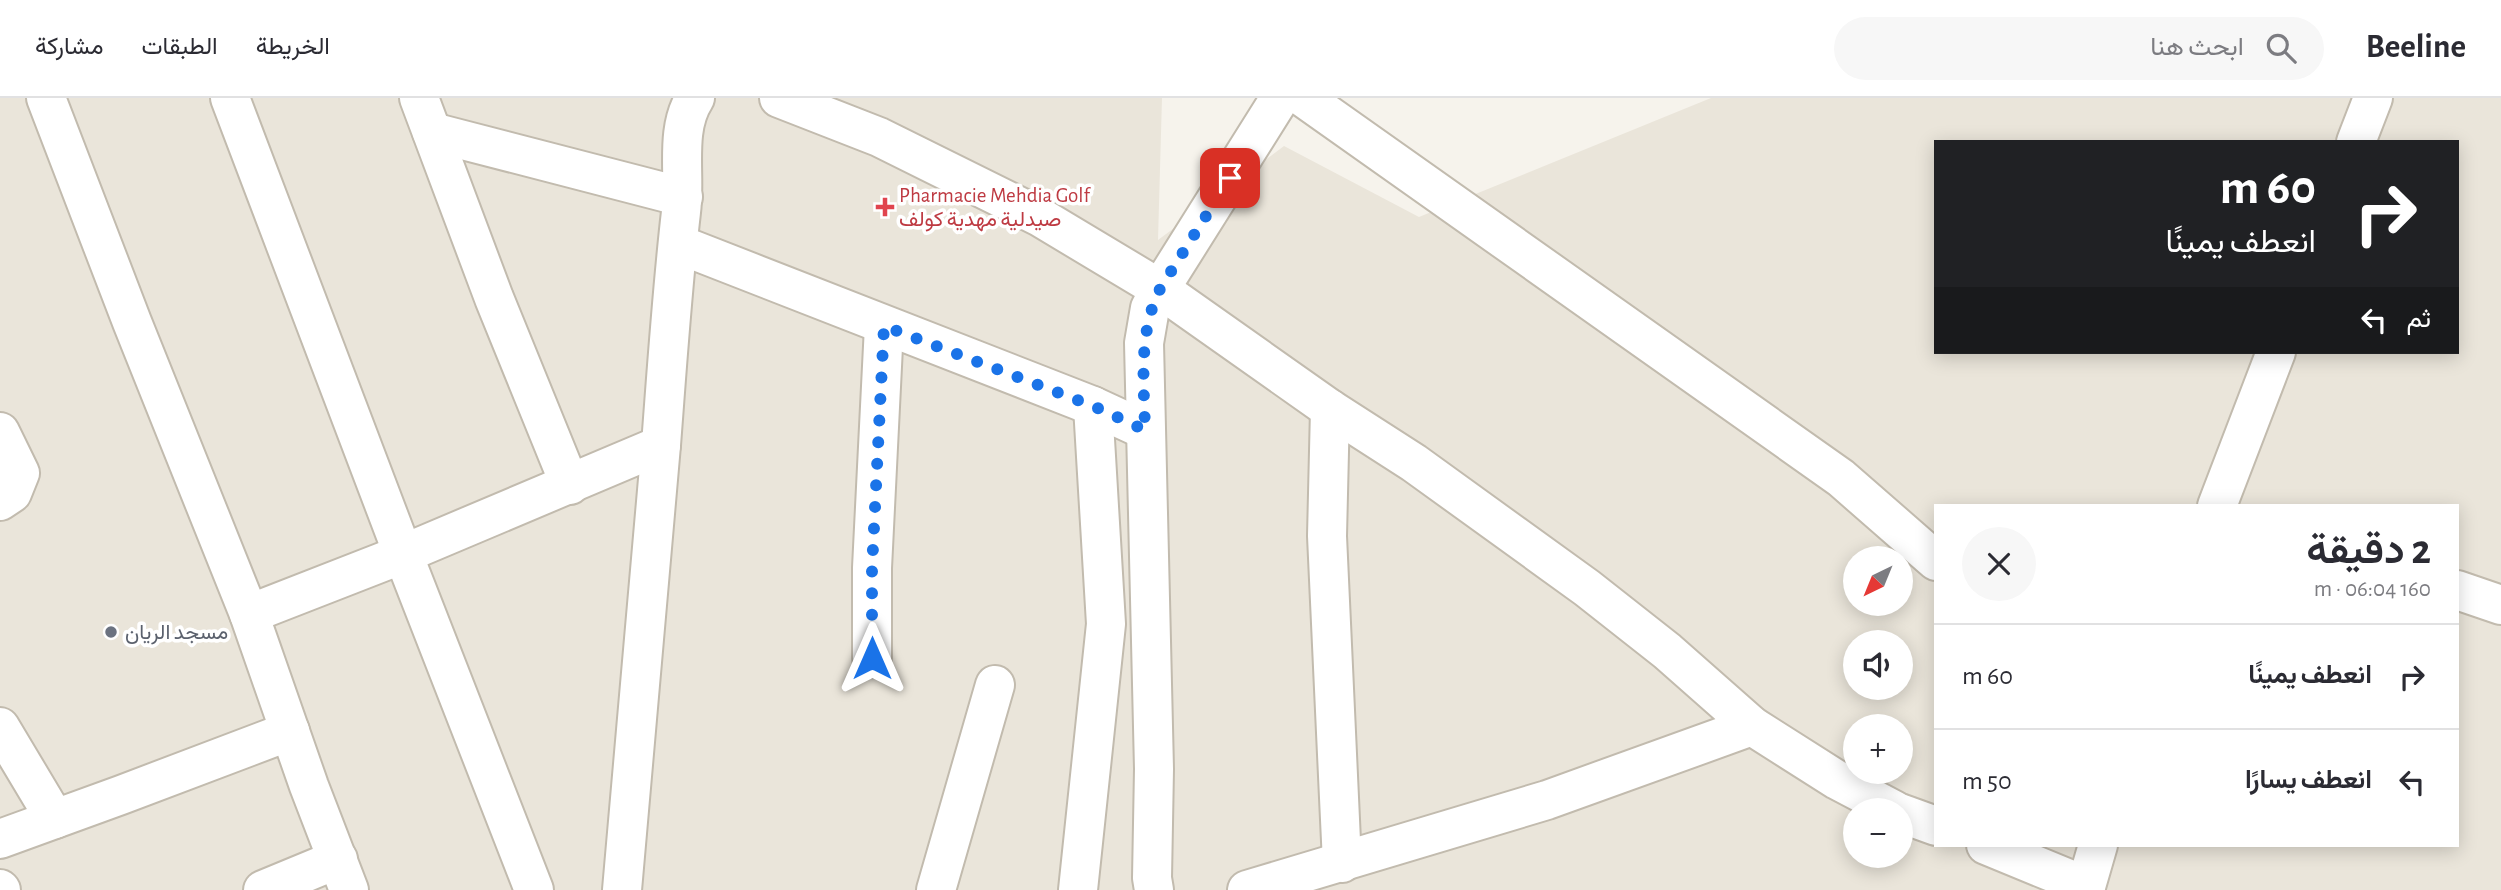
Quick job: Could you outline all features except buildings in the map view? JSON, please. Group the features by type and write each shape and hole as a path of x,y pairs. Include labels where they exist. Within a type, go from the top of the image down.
{"street":[{"path":"46,98 249,614 343,875 263,890"},
{"path":"230,98 534,890"},
{"path":"622,890 683,197 685,124 688,110 695,98"},
{"path":"779,98 878,137 1040,217 1160,289 1330,409 1414,463 1587,588 1667,651 1752,726 1837,780 1871,798"},
{"path":"1154,890 1154,769 1144,343 1150,307 1280,98"},
{"path":"1304,98 1841,478 1934,559"},
{"path":"2357,140 2373,98"},
{"path":"426,115 494,298 569,485"},
{"path":"426,115 683,197"},
{"path":"678,244 1093,406 1145,430"},
{"path":"872,658 872,568 884,326"},
{"path":"2219,504 2275,354"},
{"path":"1078,890 1106,624 1093,406"},
{"path":"1330,409 1327,536 1342,863"},
{"path":"0,432 20,473 20,480 12,493 0,501"},
{"path":"249,614 403,554 661,445"},
{"path":"2459,591 2501,606"},
{"path":"936,890 995,685"},
{"path":"1247,890 1547,800 1752,726"},
{"path":"0,727 55,819"},
{"path":"0,839 290,731"},
{"path":"1913,818 1934,825"},
{"path":"1991,847 2086,888 2097,847"}],"shaded area":[{"path":"0,98 1162,98 1158,240 1284,146 1419,217 1711,98 2501,98 2501,890 0,890"}],"place":[{"name":"Pharmacie Mehdia Golf صيدلية مهدية كولف","path":"885,207"},
{"name":"مسجد الريان","path":"111,632"}],"route":[{"path":"872,658 872,568 884,326 1093,406 1145,430 1143,363 1150,307 1230,178"}]}
